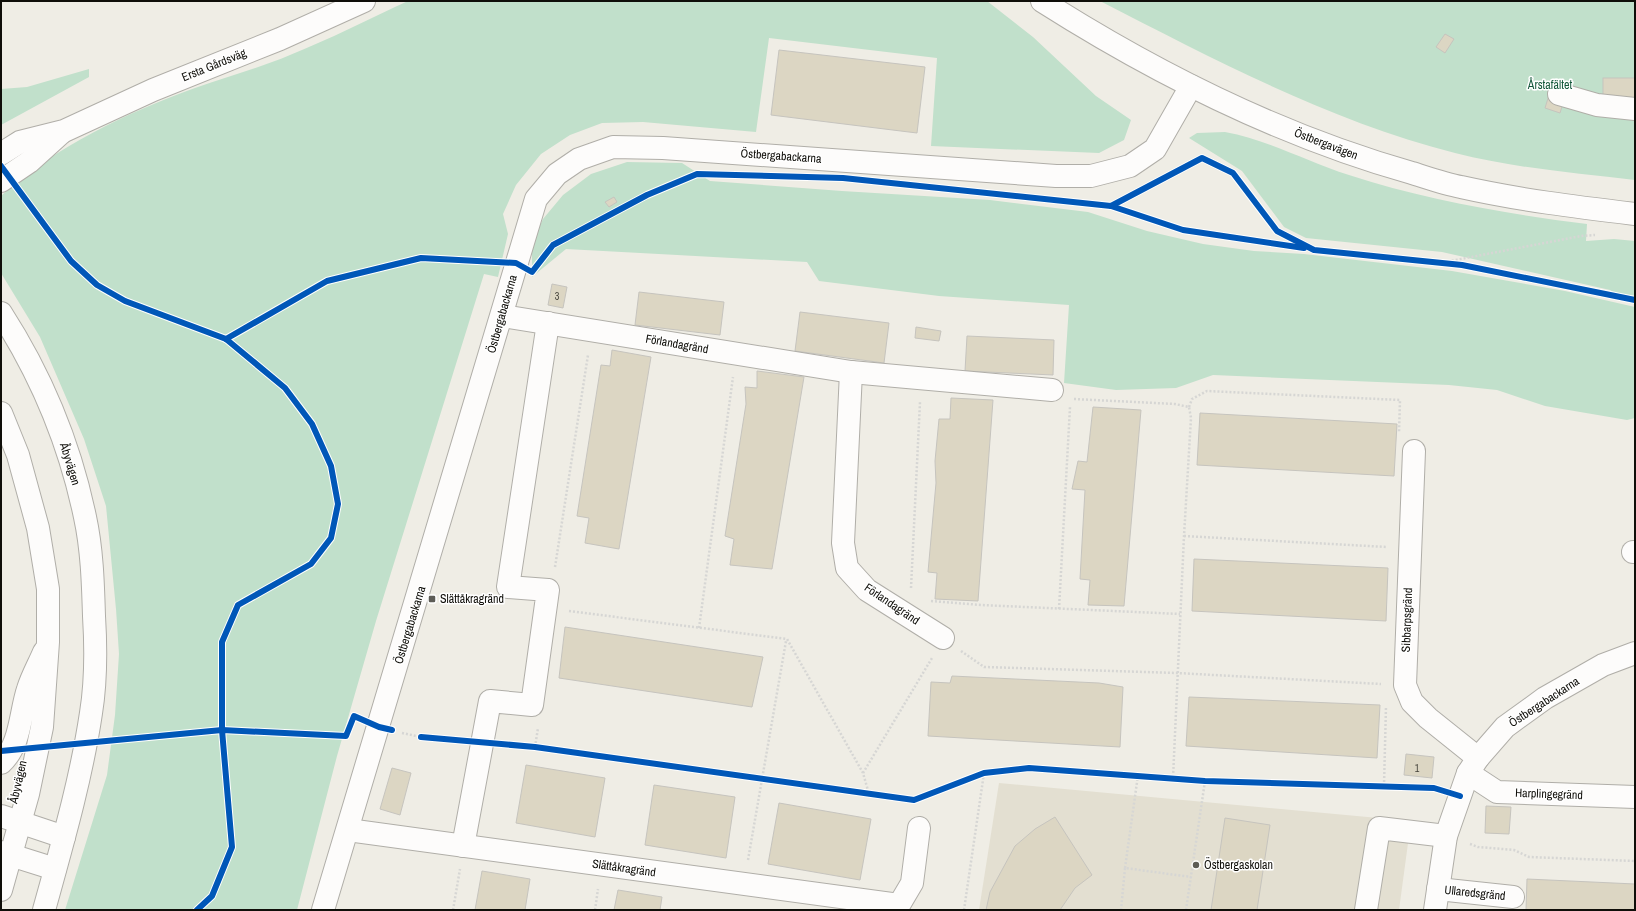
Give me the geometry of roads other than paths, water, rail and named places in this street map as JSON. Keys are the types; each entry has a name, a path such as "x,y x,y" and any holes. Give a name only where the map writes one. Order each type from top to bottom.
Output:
{"street":[{"name":"Ersta Gårdsväg","path":"1,154 20,142 64,131 153,90 280,39 364,1"},
{"name":"Östbergavägen","path":"1042,1 1075,22 1191,86 1316,141 1384,165 1460,187 1543,203 1635,214"},
{"name":"Östbergabackarna","path":"323,910 348,830 386,729 536,199 557,174 574,163 613,147 671,148 1056,176 1091,176 1130,166 1155,149 1191,86"},
{"path":"1559,94 1597,105 1635,109"},
{"name":"Ersta Gårdsväg","path":"1,181 29,162 64,131"},
{"name":"Åbyvägen","path":"1,313 15,335 49,402 69,458 85,518 93,580 96,644 92,711 81,772 44,910"},
{"name":"Förlandagränd","path":"502,316 592,329 852,372 922,377 1062,394"},
{"path":"463,846 490,700 532,705 548,590 508,587 548,323"},
{"name":"Förlandagränd","path":"852,372 843,542 847,568 867,590 910,608 943,638"},
{"name":"Åbyvägen","path":"1,413 18,455 38,528 48,589 48,642 42,727 28,794 10,820 1,890"},
{"name":"Sibbarpsgränd","path":"1406,445 1410,548 1406,685 1412,702 1473,766"},
{"path":"1,763 6,759 18,732 28,688 48,642"},
{"name":"Östbergabackarna","path":"1435,910 1446,836 1473,766 1505,727 1545,698 1603,665 1635,653"},
{"name":"Harplingegränd","path":"1473,766 1497,792 1635,797"},
{"path":"10,820 64,837"},
{"name":"Slättåkragränd","path":"348,830 900,905 912,883 919,828"},
{"path":"1366,910 1379,828 1446,836"},
{"path":"6,853 55,869"},
{"name":"Ullaredsgränd","path":"1438,889 1513,897"}],"place":[{"name":"Slättåkragränd","path":"432,599"},
{"name":"Östbergaskolan","path":"1196,865"}],"park label":[{"name":"Årstafältet","path":"1550,85"}]}
